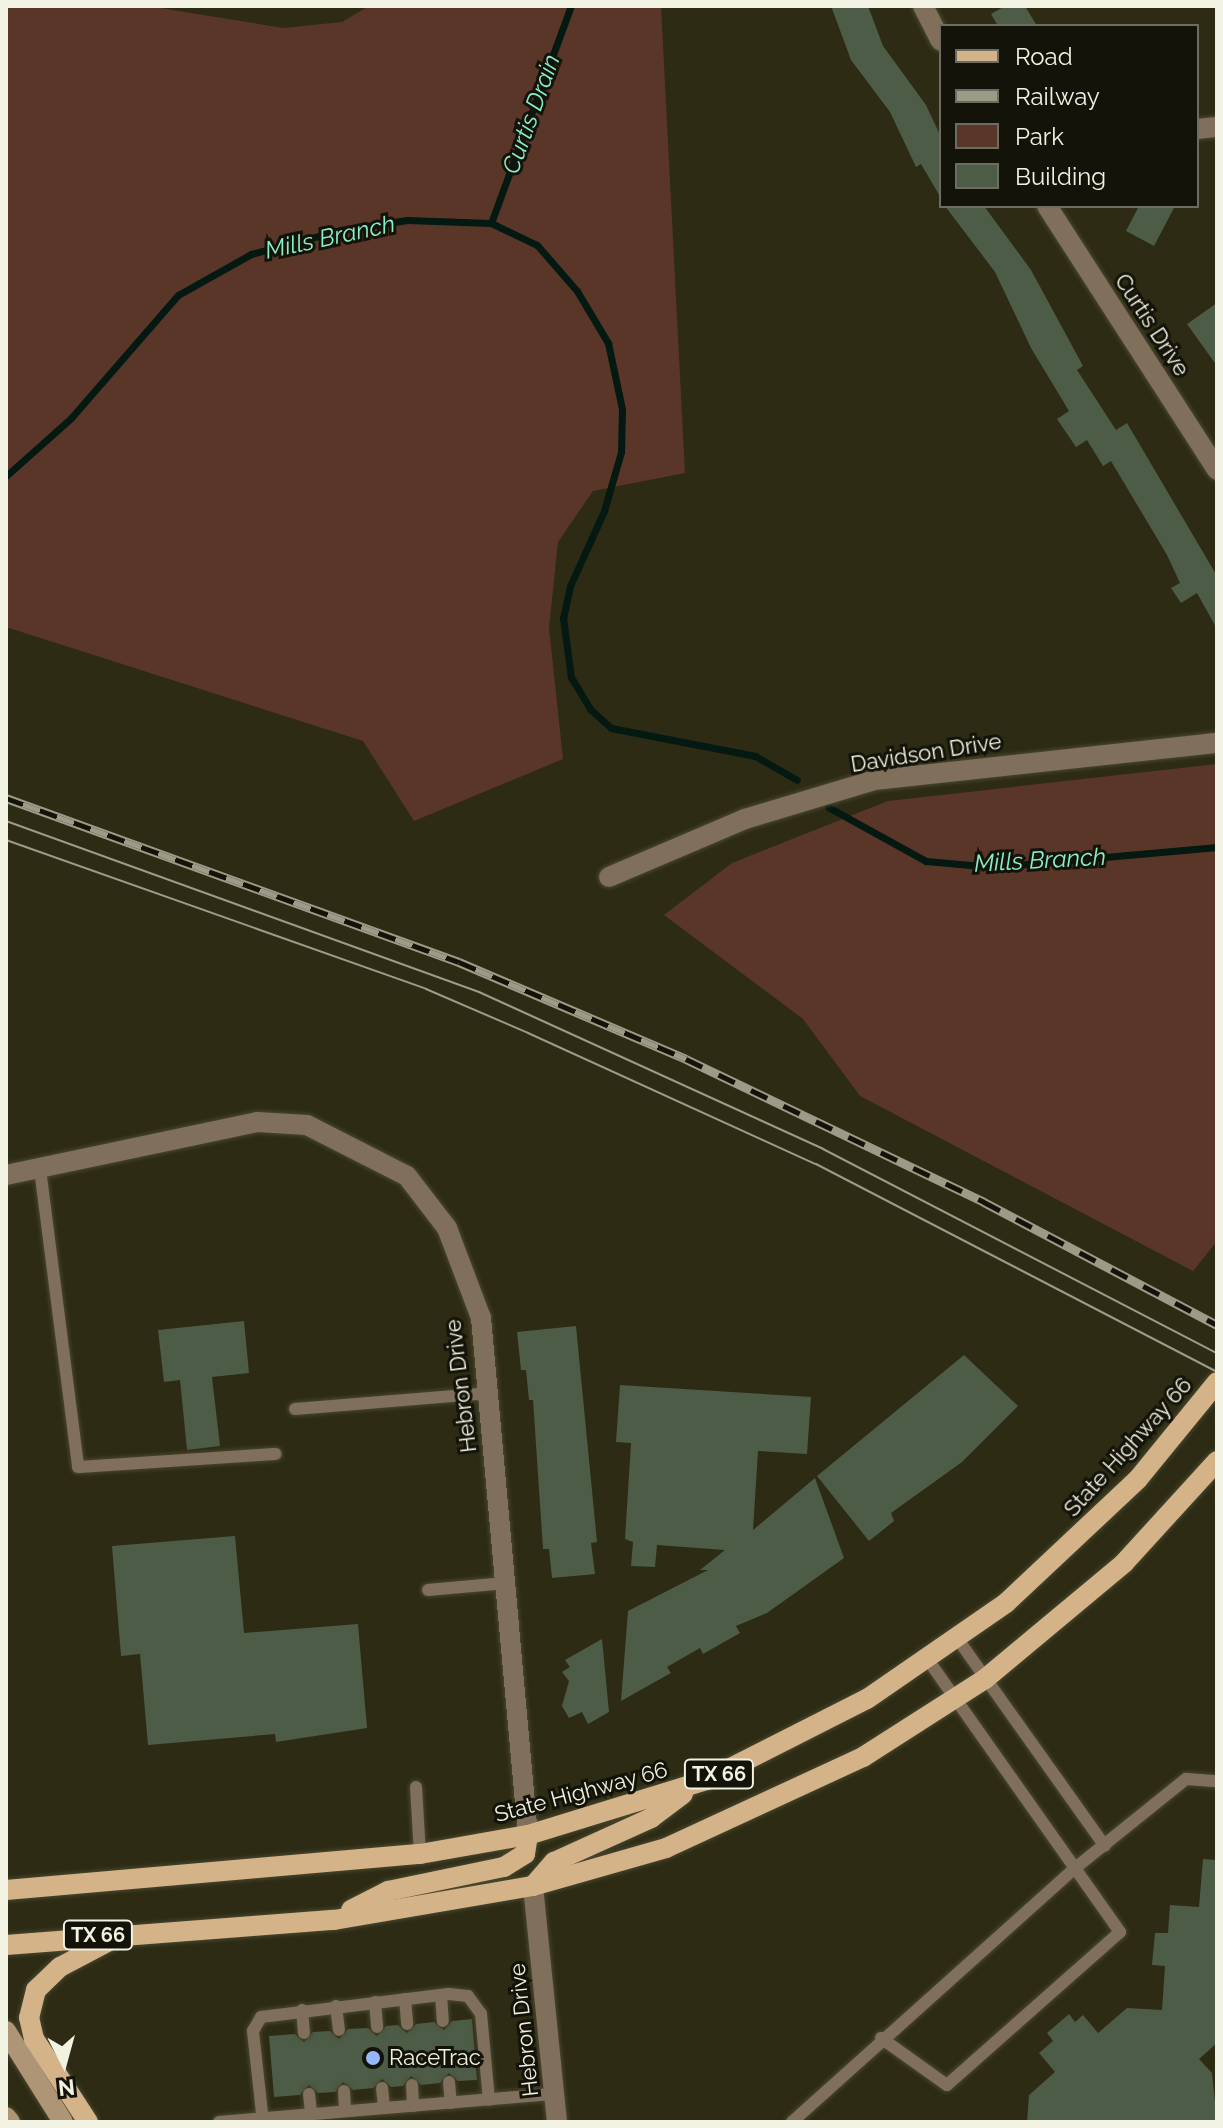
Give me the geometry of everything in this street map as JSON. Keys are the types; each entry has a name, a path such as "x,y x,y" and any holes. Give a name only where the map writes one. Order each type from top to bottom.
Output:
{"main road":[{"name":"State Highway 66","path":"6,1890 420,1854 528,1835 699,1783 867,1699 957,1638 1092,1527 1198,1411 1217,1382"},
{"name":"TX 66","path":"6,1945 135,1931 334,1920 533,1886 652,1853 738,1819 863,1757 985,1679 1124,1563 1217,1461"},
{"path":"533,1886 554,1862 651,1818 699,1783"},
{"path":"334,1920 388,1891 504,1867 525,1854 528,1835"},
{"path":"88,2122 34,2039 29,2018 36,1990 60,1967 91,1948 135,1931"},
{"path":"6,2031 63,2122"},
{"path":"6,2117 10,2122"}],"street":[{"path":"923,6 939,37"},
{"name":"Curtis Drive","path":"1048,208 1217,470"},
{"name":"Davidson Drive","path":"609,877 745,819 875,780 1217,743"},
{"name":"Hebron Drive","path":"6,1175 257,1122 307,1125 367,1151 407,1176 447,1228 481,1318 528,1835"},
{"name":"Hebron Drive","path":"533,1886 557,2122"}],"lane":[{"path":"40,1169 78,1467 276,1454"},
{"path":"295,1409 488,1393"},
{"path":"428,1590 506,1583"},
{"path":"957,1638 1105,1846"},
{"path":"881,2038 947,2085 1120,1932 927,1658"},
{"path":"792,2122 881,2038 1074,1869 1186,1779 1217,1781"},
{"path":"416,1787 420,1854"},
{"path":"263,2120 255,2024 269,2014 441,1995 468,1996 481,2014 489,2100"},
{"path":"441,1995 443,2021"},
{"path":"405,1999 407,2024"},
{"path":"375,2002 377,2027"},
{"path":"336,2006 339,2030"},
{"path":"302,2010 304,2033"},
{"path":"449,2082 451,2103"},
{"path":"412,2085 413,2106"},
{"path":"382,2088 384,2108"},
{"path":"344,2091 345,2110"},
{"path":"309,2094 311,2113"},
{"path":"219,2122 555,2094"}],"green space":[{"path":"6,6 148,6 283,28 342,22 369,6 661,6 685,473 593,491 558,542 549,628 563,759 414,821 363,741 6,627"},
{"path":"1217,764 1217,1241 1193,1271 860,1096 803,1019 664,915 732,863 888,801"}],"building":[{"path":"831,6 868,6 883,46 926,105 939,133 939,195 921,164 916,167 890,112 851,60"},
{"path":"1005,6 1025,6 1036,24 997,24 991,14"},
{"path":"947,208 985,208 1031,270 1083,366 1077,370 1116,430 1127,423 1217,576 1217,629 1197,593 1181,603 1171,588 1180,583 1167,555 1111,461 1103,466 1087,440 1076,447 1057,419 1069,411 1031,348 995,272"},
{"path":"1138,208 1174,208 1154,246 1126,231"},
{"path":"1217,303 1217,366 1187,324"},
{"path":"244,1321 249,1373 212,1377 220,1446 187,1450 180,1380 164,1382 158,1330"},
{"path":"576,1326 597,1542 591,1543 595,1574 552,1578 549,1549 543,1549 533,1400 529,1400 526,1370 521,1370 517,1332"},
{"path":"964,1355 1018,1406 962,1462 891,1513 894,1521 869,1541 817,1476"},
{"path":"620,1385 811,1397 807,1454 758,1451 753,1530 815,1478 844,1558 767,1613 736,1626 740,1633 703,1654 700,1648 667,1667 671,1673 621,1701 628,1611 708,1570 700,1570 725,1550 657,1545 655,1567 631,1566 633,1542 625,1539 631,1443 616,1442"},
{"path":"235,1536 244,1633 358,1624 367,1728 276,1742 275,1734 148,1745 140,1654 121,1656 112,1546"},
{"path":"602,1639 609,1712 588,1724 582,1712 569,1718 562,1706 569,1681 562,1672 570,1667 565,1660"},
{"path":"1203,1859 1217,1860 1217,2043 1199,2059 1212,2073 1217,2122 1027,2122 1029,2095 1055,2072 1039,2053 1053,2041 1047,2033 1069,2014 1075,2022 1083,2015 1098,2033 1127,2008 1162,2010 1165,1966 1152,1965 1155,1933 1168,1933 1170,1905 1199,1907"},
{"name":"RaceTrac","path":"472,2019 477,2080 458,2081 449,2073 440,2083 421,2085 411,2076 403,2086 391,2087 382,2079 373,2088 353,2090 343,2082 335,2092 318,2093 309,2085 300,2095 274,2097 269,2036 295,2034 304,2042 313,2032 330,2031 339,2039 348,2029 368,2028 377,2036 386,2026 398,2025 407,2033 416,2024 434,2022 444,2030 452,2021"}],"waterway":[{"name":"Curtis Drain","path":"491,223 571,6"},
{"name":"Mills Branch","path":"6,476 71,418 178,295 251,254 341,230 407,220 491,223 537,245 577,291 608,343 622,409 621,452 604,511 570,586 563,618 571,677 590,709 611,728 755,756 797,780"},
{"name":"Mills Branch","path":"828,807 926,861 993,867 1217,847"}],"tram line":[{"path":"6,821 479,992 823,1149 1217,1353"},
{"path":"6,840 426,989 528,1033 816,1164 1217,1372"}],"railway":[{"path":"6,798 459,962 686,1059 984,1202 1217,1325"}],"place":[{"name":"RaceTrac","path":"373,2058"}]}
